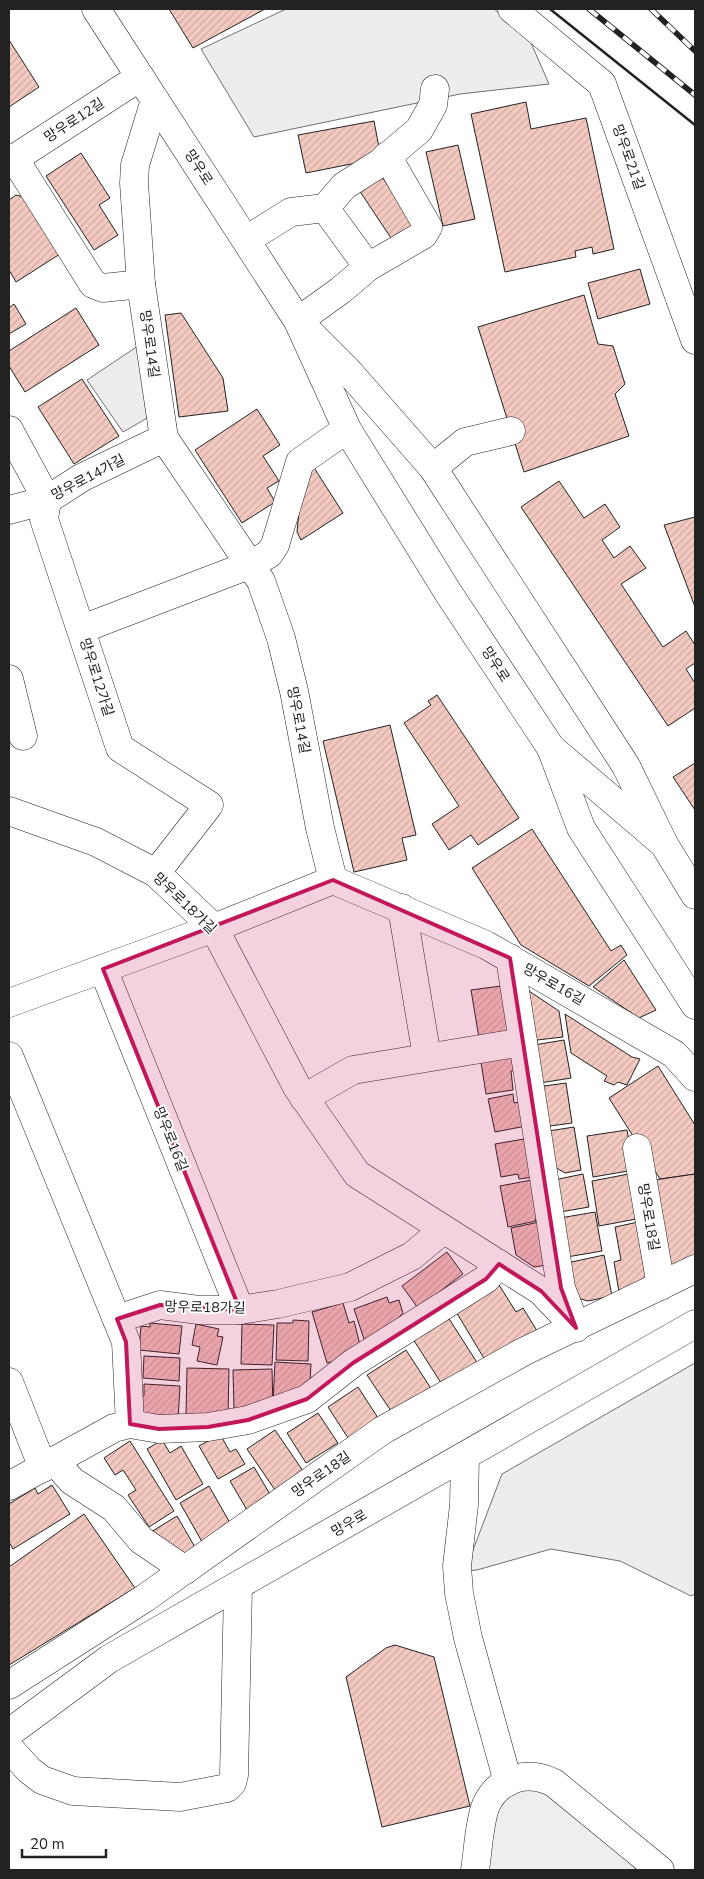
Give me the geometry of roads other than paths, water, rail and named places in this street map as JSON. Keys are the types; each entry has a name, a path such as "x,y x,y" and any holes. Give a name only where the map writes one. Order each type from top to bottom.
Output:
{"street":[{"name":"망우로21길","path":"512,9 602,84 695,340"},
{"name":"망우로","path":"101,11 140,77 298,321 347,429 449,594 551,748 581,828 695,1005"},
{"name":"망우로12길","path":"12,160 140,77"},
{"path":"246,240 291,212 325,208 344,186 388,156 419,130 433,105 434,89"},
{"name":"망우로14길","path":"155,100 135,165 136,222 141,284 164,438 249,566 261,581 281,638 294,691 320,828 333,880"},
{"path":"298,321 341,290 368,267 423,235 428,227 388,156"},
{"path":"12,160 93,284 103,288 141,284"},
{"path":"325,208 368,267"},
{"name":"망우로","path":"298,321 348,371 433,468 626,766 664,844 695,895"},
{"path":"82,629 249,566 269,554 275,545 300,462 347,429"},
{"path":"9,430 47,500"},
{"path":"433,468 465,442 511,431"},
{"name":"망우로14가길","path":"9,510 47,500 80,478 164,438"},
{"name":"망우로12가길","path":"47,500 44,519 120,748 208,805 156,873"},
{"path":"9,680 23,736"},
{"path":"551,748 664,844"},
{"name":"망우로18가길","path":"9,811 96,842 156,873 214,928 297,1087 357,1174 541,1292 576,1328"},
{"path":"9,1003 214,928 333,880"},
{"name":"망우로16길","path":"333,880 486,945 510,958 674,1054 695,1077"},
{"path":"402,908 428,1057"},
{"path":"510,958 561,1288 576,1328"},
{"name":"망우로16길","path":"103,969 240,1310"},
{"path":"304,1098 353,1070 523,1042"},
{"path":"9,1056 126,1342 130,1424"},
{"name":"망우로18길","path":"637,1148 661,1286"},
{"name":"망우로18가길","path":"117,1319 160,1305 199,1310 240,1310 278,1304 350,1287 412,1256 443,1230"},
{"path":"9,1486 114,1428 130,1424 159,1429 208,1427 248,1420 307,1399 353,1364 486,1279 499,1264"},
{"name":"망우로18길","path":"9,1685 145,1598 383,1430 523,1352 695,1269"},
{"name":"망우로","path":"9,1733 109,1659 238,1587 695,1324"},
{"path":"9,1382 49,1465 114,1508 141,1540 185,1570"},
{"path":"465,1456 464,1505 457,1566 459,1593 468,1638 508,1782"},
{"path":"9,1748 29,1770 42,1780 73,1791 180,1797 227,1788 232,1783 234,1775 238,1587"},
{"path":"475,1870 487,1805 502,1786 522,1776 542,1777 554,1783 660,1870"}],"railway":[{"path":"589,9 695,95"},
{"path":"651,9 695,51"}]}
